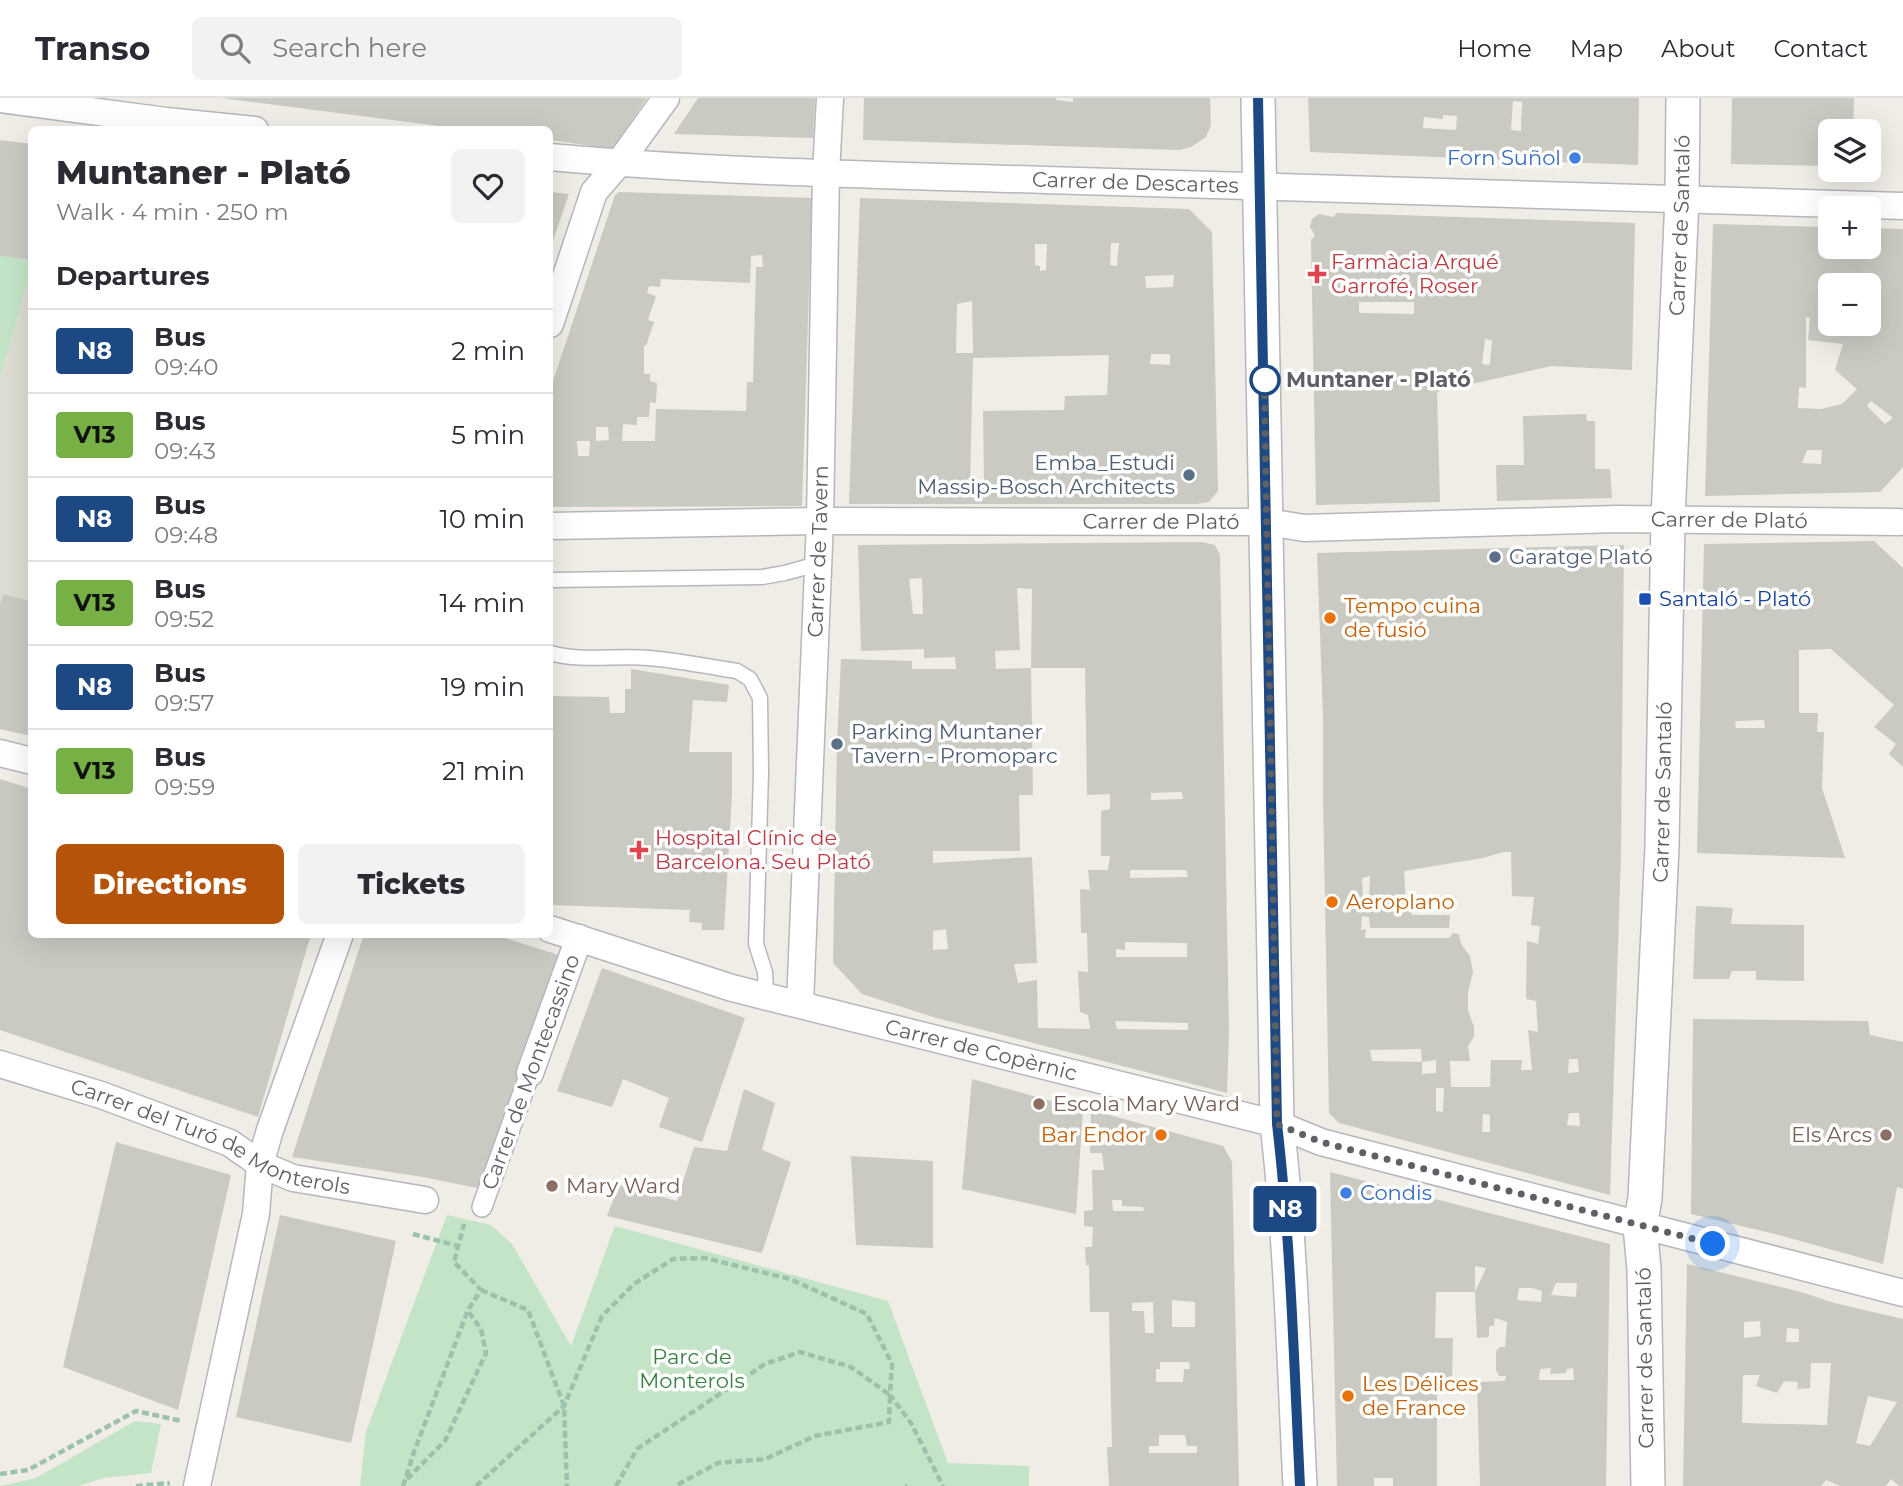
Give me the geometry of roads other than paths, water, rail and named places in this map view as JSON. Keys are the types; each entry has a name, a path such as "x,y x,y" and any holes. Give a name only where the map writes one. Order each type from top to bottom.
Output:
{"street":[{"path":"553,315 594,192 620,163 666,98"},
{"name":"Carrer de Tavern","path":"800,1004 820,521 826,173 830,98"},
{"path":"1258,98 1268,522 1277,1124 1284,1180 1300,1486"},
{"name":"Carrer de Santaló","path":"1648,1486 1644,1269 1640,1226 1645,1198 1662,848 1668,519 1682,198 1683,98"},
{"path":"0,99 215,126"},
{"name":"Carrer de Descartes","path":"553,157 826,173 1903,206"},
{"name":"Carrer de Plató","path":"553,526 820,521 1268,522 1304,527 1668,519 1902,522"},
{"path":"0,753 28,760"},
{"name":"Carrer de Copèrnic","path":"553,930 732,988 1277,1124 1321,1142 1903,1293"},
{"path":"185,1484 256,1214 260,1164 339,938"},
{"name":"Carrer de Montecassino","path":"475,1210 530,1073 579,938"},
{"name":"Carrer del Turó de Monterols","path":"0,1063 102,1095 230,1143 260,1164 293,1178 425,1200"}],"lane":[{"path":"553,580 762,577 817,564"},
{"path":"553,654 598,658 646,657 737,671 750,679 758,690 761,759 756,944 765,972 766,995"}],"place":[{"name":"Forn Suñol","path":"1575,158"},
{"name":"Farmàcia Arqué Garrofé, Roser","path":"1317,274"},
{"name":"Muntaner - Plató","path":"1265,380"},
{"name":"Emba_Estudi Massip-Bosch Architects","path":"1189,475"},
{"name":"Garatge Plató","path":"1495,557"},
{"name":"Santaló - Plató","path":"1645,599"},
{"name":"Tempo cuina de fusió","path":"1330,618"},
{"name":"Parking Muntaner Tavern - Promoparc","path":"837,744"},
{"name":"Hospital Clínic de Barcelona. Seu Plató","path":"639,850"},
{"name":"Aeroplano","path":"1332,902"},
{"name":"Escola Mary Ward","path":"1039,1104"},
{"name":"Bar Endor","path":"1161,1135"},
{"name":"Els Arcs","path":"1886,1135"},
{"name":"Mary Ward","path":"552,1186"},
{"name":"Condis","path":"1346,1193"},
{"name":"Les Délices de France","path":"1348,1396"}],"park label":[{"name":"Parc de Monterols","path":"692,1369"}]}
